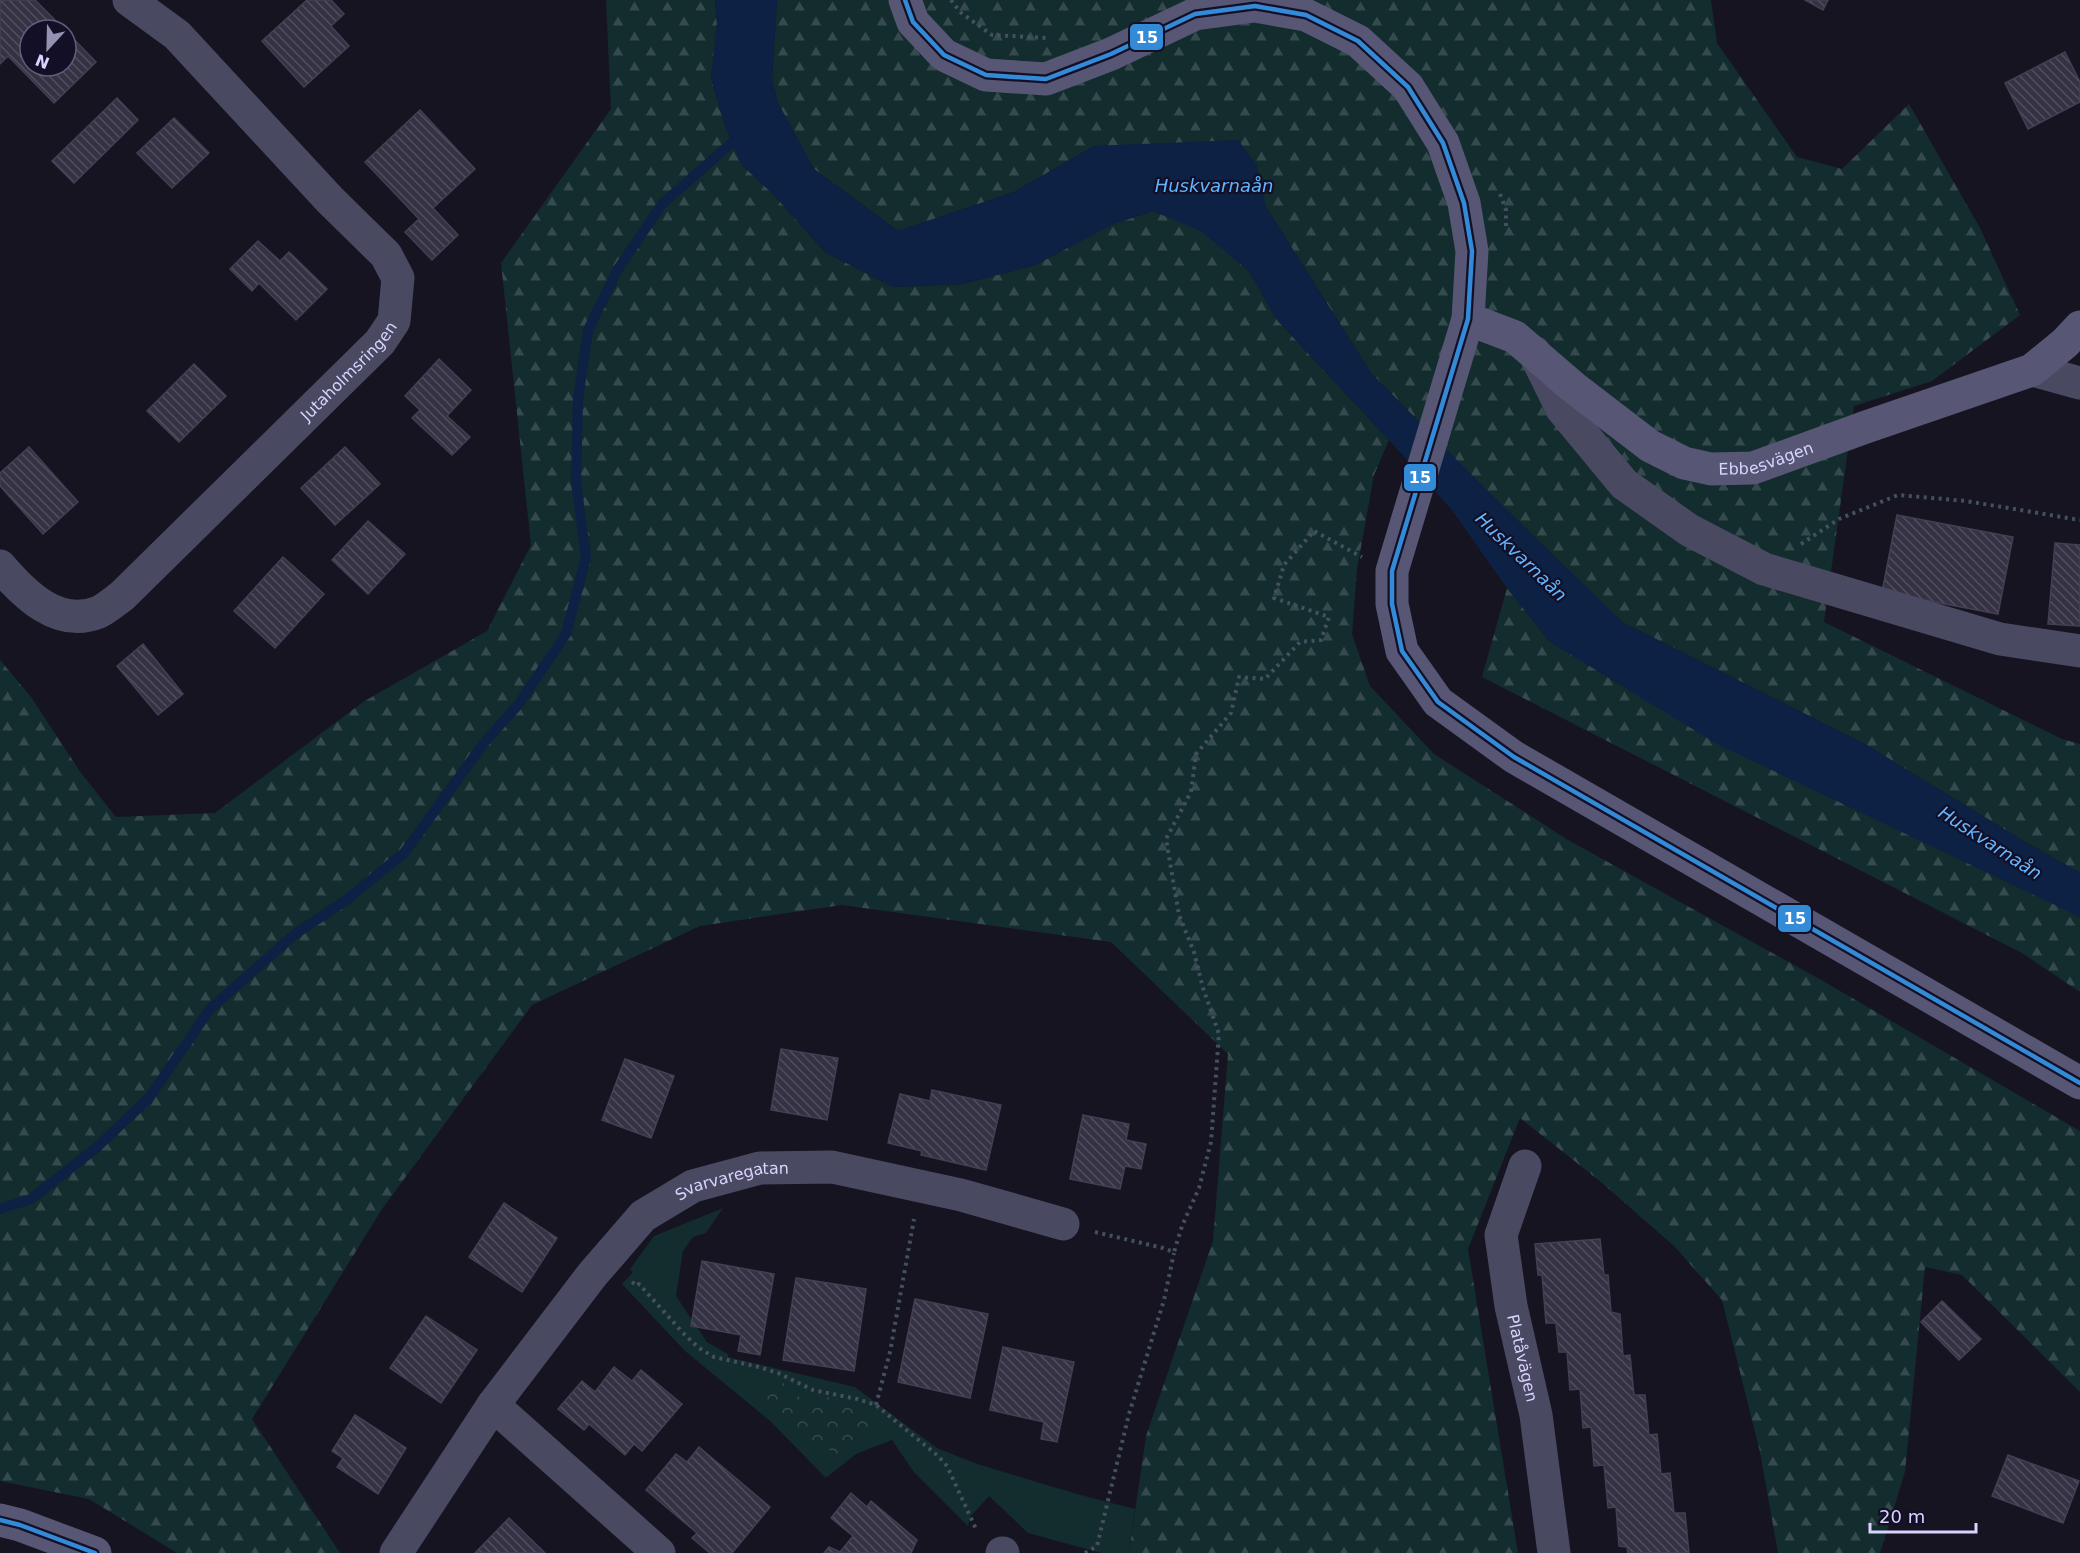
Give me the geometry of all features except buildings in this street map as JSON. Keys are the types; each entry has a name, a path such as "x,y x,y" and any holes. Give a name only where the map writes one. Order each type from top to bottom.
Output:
{"main road":[{"path":"905,0 913,21 944,56 986,75 1046,79 1111,54 1195,14 1255,6 1306,15 1358,41 1408,87 1443,143 1464,203 1472,251 1468,319 1392,571 1392,604 1402,651 1438,702 1514,757 2080,1083"},
{"name":"Ebbesvägen","path":"1468,319 1515,337 1573,387 1650,446 1684,463 1711,469 1753,468 2032,370 2066,343 2080,327"},
{"path":"0,1520 20,1525 95,1553"}],"street":[{"name":"Jutaholmsringen","path":"0,566 18,586 47,610 83,617 101,611 122,596 380,342 394,321 399,278 386,255 330,200 177,35 129,0"},
{"path":"1534,352 1562,409 1624,484 1689,530 1764,569 2000,639 2080,651"},
{"path":"2032,370 2080,383"},
{"name":"Platåvägen","path":"1525,1166 1501,1235 1511,1306 1536,1415 1554,1553"},
{"name":"Svarvaregatan","path":"396,1553 493,1405 608,1256 643,1216 693,1186 760,1168 832,1167 962,1195 1063,1224"},
{"path":"493,1405 658,1553"}],"path":[{"path":"951,0 960,12 992,35 1044,39 1054,36"},
{"path":"1764,569 1839,519 1899,495 1966,501 2080,520"},
{"path":"1085,1553 1097,1545 1129,1414 1164,1300 1174,1252 1182,1226 1199,1188 1211,1142 1219,1034 1203,988 1194,952 1179,915 1166,840 1191,792 1196,754 1231,713 1239,676 1266,679 1300,642 1321,640 1329,617 1274,598 1284,565 1314,531 1392,571"},
{"path":"876,1406 890,1352 920,1186"},
{"path":"1063,1224 1174,1252"},
{"path":"608,1256 634,1279 632,1282 637,1286 639,1284 699,1348 714,1357 759,1367 778,1373 813,1390 857,1399 876,1406 947,1466 995,1546"}],"green space":[{"path":"606,0 715,0 717,24 711,78 725,126 742,165 774,195 825,252 893,287 962,284 1035,265 1113,224 1153,211 1201,230 1249,271 1278,321 1389,440 1374,475 1357,569 1352,634 1370,686 1434,754 1568,840 1823,981 2080,1131 2080,1392 1962,1275 1925,1267 1905,1472 1880,1553 1778,1553 1760,1452 1722,1300 1674,1246 1601,1182 1520,1118 1468,1249 1518,1553 1129,1553 1146,1436 1213,1241 1228,1054 1111,942 842,905 700,926 532,1005 382,1209 252,1419 340,1553 177,1553 89,1499 0,1481 0,660 31,697 81,773 116,817 215,813 363,702 487,631 531,545 501,263 611,109"},
{"path":"777,0 1711,0 1717,43 1797,157 1842,169 1909,104 1980,228 2020,315 1932,381 1854,406 1824,622 2062,739 2080,744 2080,873 1863,743 1622,622 1486,490 1371,373 1266,207 1256,164 1094,146 1014,192 898,231 814,169 778,103 772,80"},
{"path":"1507,588 1550,642 2080,917 2080,992 2022,953 1482,677"},
{"path":"723,1208 706,1233 693,1237 683,1251 676,1296 707,1342 728,1354 728,1357 855,1387 937,1448 977,1464 1135,1509 1129,1553 1101,1553 1028,1533 989,1496 970,1517 968,1526 913,1471 892,1440 856,1454 826,1478 770,1421 685,1351 622,1284 633,1272 630,1269 654,1236"},
{"path":"778,1378 813,1410 827,1397 845,1401 869,1425 840,1455 805,1441 758,1400"}],"water":[{"name":"Huskvarnaån","path":"715,0 777,0 772,80 778,103 814,169 898,231 1014,192 1094,146 1238,140 1256,164 1266,207 1371,373 1486,490 1622,622 1863,743 2080,873 2080,917 1717,744 1550,642 1507,588 1451,509 1278,321 1249,271 1201,231 1153,211 1113,224 1035,265 962,284 893,287 825,252 774,195 742,165 725,126 711,78 717,24"}],"waterway":[{"path":"0,1209 31,1199 96,1148 149,1098 210,1009 295,934 345,901 404,853 484,743 518,705 566,634 586,557 576,482 578,400 588,330 618,269 662,204 743,133"}],"transit line":[{"name":"15","path":"905,0 913,22 944,55 986,75 1046,79 1111,54 1195,14 1255,6 1306,15 1358,41 1408,87 1443,143 1464,203 1472,251 1468,319 1392,571 1392,604 1402,651 1438,702 1514,757 2080,1083"},
{"name":"15","path":"0,1520 20,1525 95,1553"}]}
